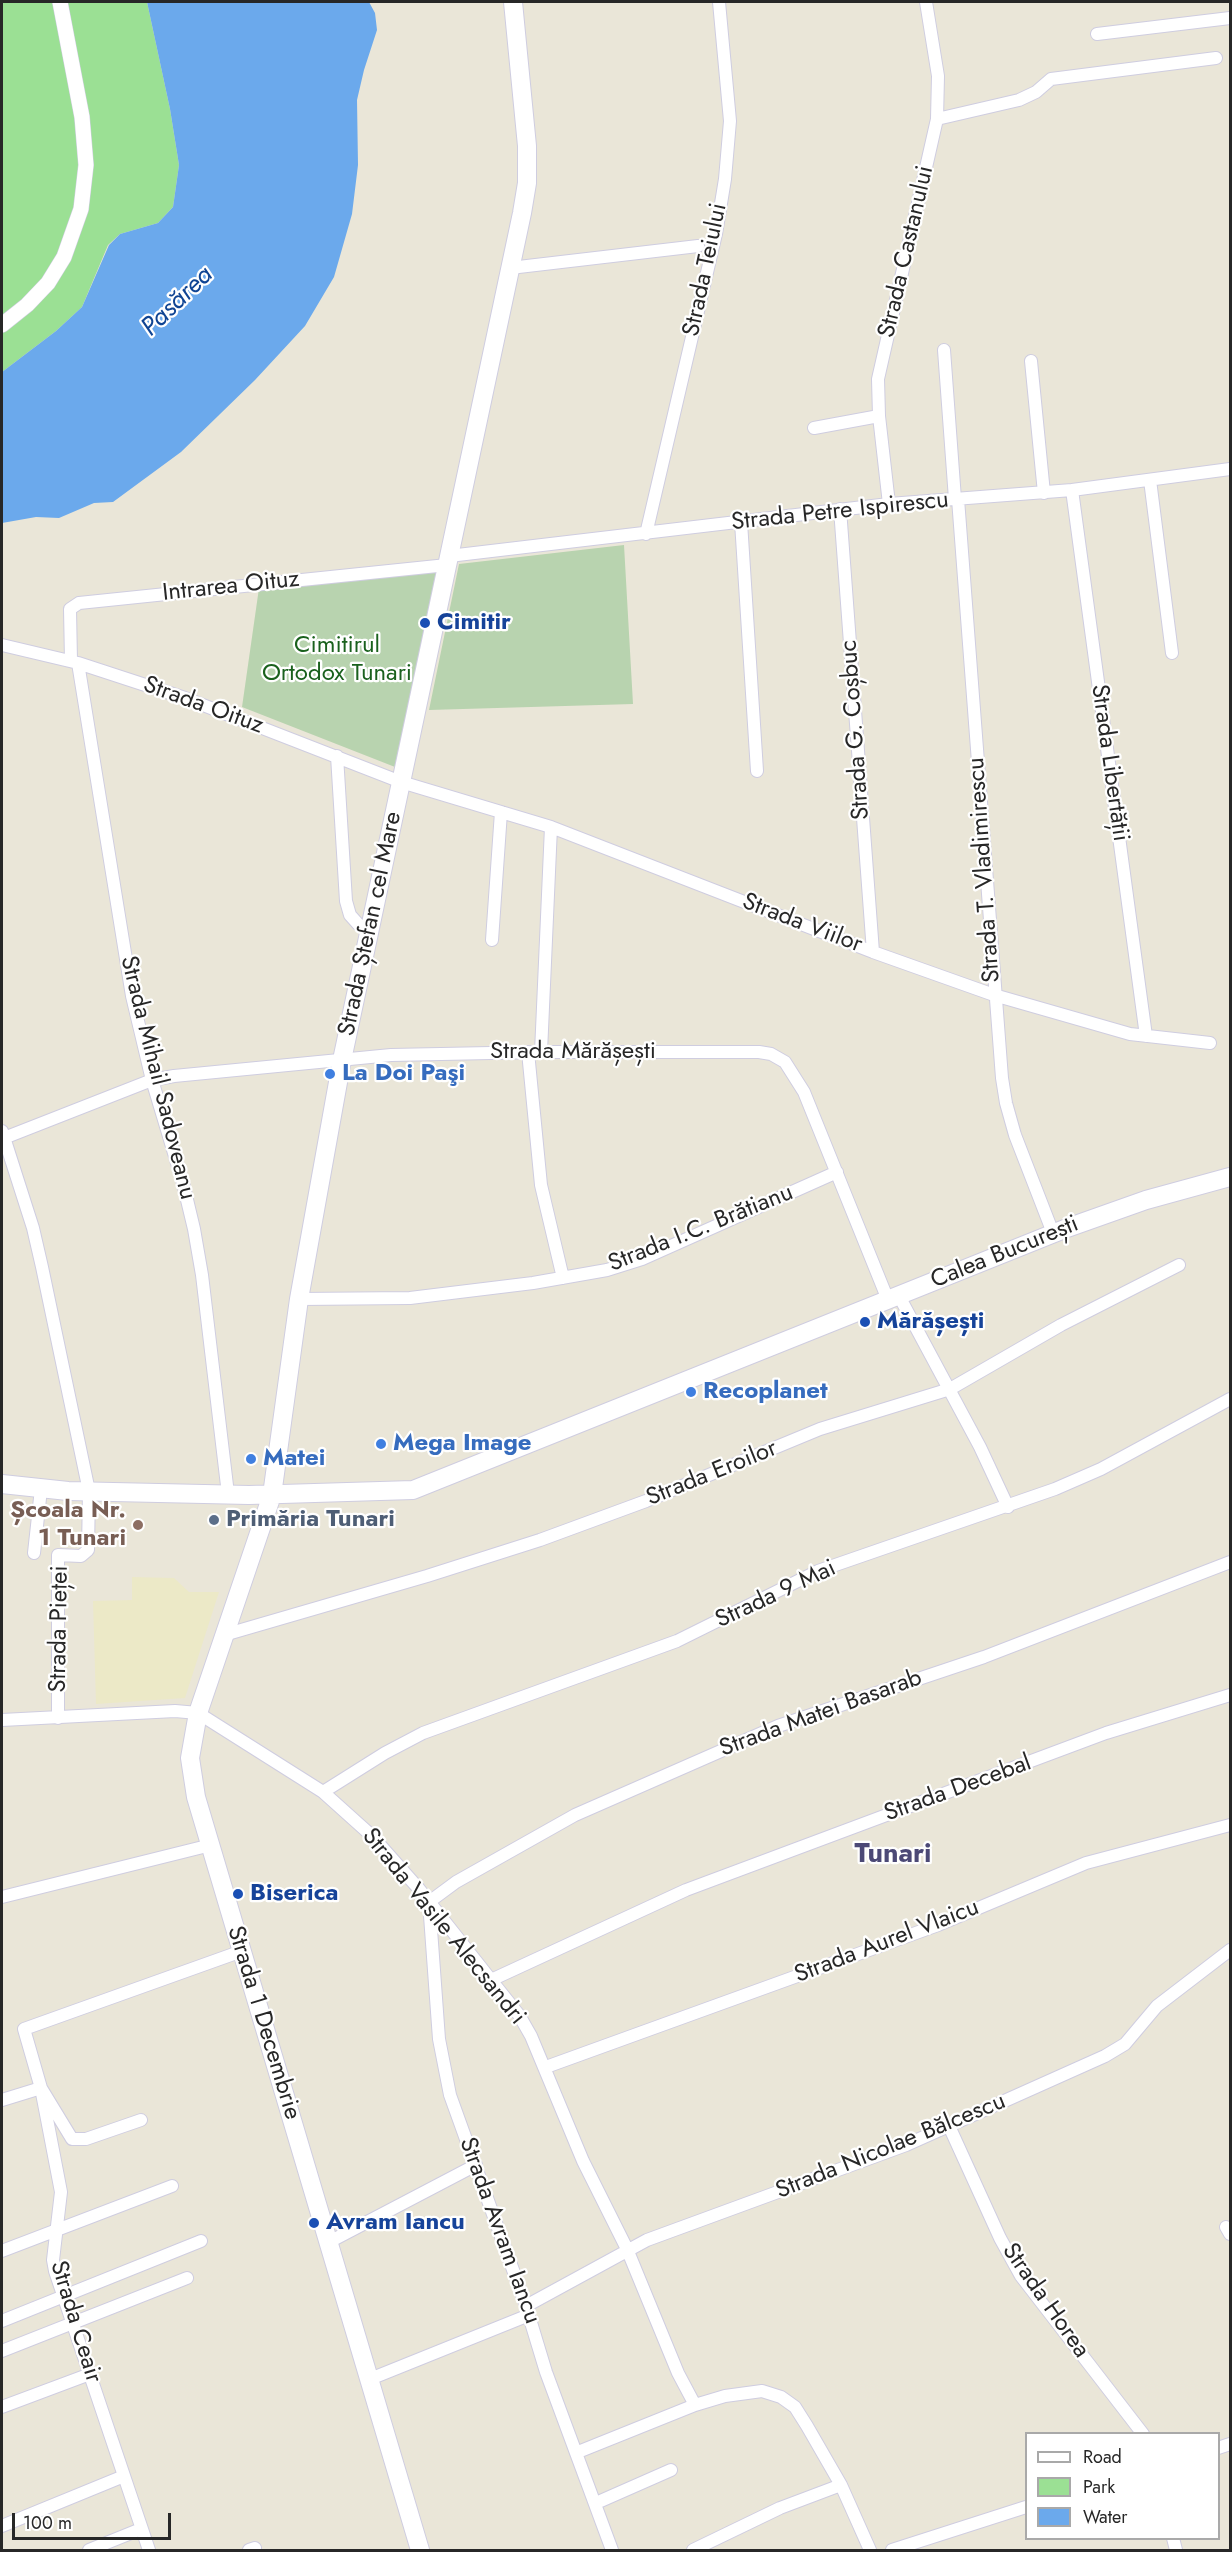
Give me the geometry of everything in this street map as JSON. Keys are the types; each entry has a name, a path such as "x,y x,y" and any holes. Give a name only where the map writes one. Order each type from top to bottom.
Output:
{"main road":[{"name":"Strada Ștefan cel Mare","path":"272,1495 299,1299 342,1060 524,202 528,164 513,2"},
{"name":"Calea București","path":"2,1484 40,1489 89,1491 272,1495 393,1492 421,1488 1053,1233 1124,1207 1230,1177"},
{"name":"Strada 1 Decembrie","path":"272,1495 198,1713 190,1758 191,1777 420,2550"}],"street":[{"path":"2,325 27,305 48,283 64,257 81,209 86,165 82,117 60,2"},
{"name":"Strada Teiului","path":"646,534 716,234 725,179 730,121 719,2"},
{"name":"Strada Castanului","path":"889,504 879,416 878,379 937,119 938,76 926,2"},
{"path":"1097,34 1230,18"},
{"path":"937,119 1019,100 1036,92 1051,79 1216,58"},
{"path":"510,268 698,246"},
{"name":"Strada T. Vladimirescu","path":"944,350 994,994 1006,1103 1015,1135 1053,1233"},
{"path":"1031,361 1044,493"},
{"path":"814,428 879,416"},
{"name":"Strada Petre Ispirescu","path":"448,561 840,509 1044,493 1230,469"},
{"path":"1150,480 1172,653"},
{"name":"Strada Libertății","path":"1072,490 1146,1036"},
{"name":"Strada G. Coșbuc","path":"840,509 873,952"},
{"path":"741,522 757,771"},
{"name":"Intrarea Oituz","path":"74,662 70,609 79,603 448,561"},
{"name":"Strada Oituz","path":"2,645 74,662 185,698 401,782"},
{"name":"Strada Mihail Sadoveanu","path":"74,662 125,954 152,1080 194,1229 202,1275 228,1494"},
{"path":"338,756 346,901 350,915 368,931"},
{"name":"Strada Viilor","path":"401,782 551,827 873,952 994,994 1130,1034 1210,1043"},
{"path":"492,940 501,812"},
{"path":"541,1052 551,827"},
{"path":"528,1052 541,1185 563,1278"},
{"name":"Strada Mărășești","path":"3,1134 152,1080 391,1054 528,1052 759,1052 771,1054 784,1062 804,1092 893,1298 950,1389 1008,1507"},
{"path":"3,1134 42,1267 89,1491"},
{"name":"Strada I.C. Brătianu","path":"299,1299 410,1298 607,1270 642,1259 837,1172"},
{"name":"Strada Eroilor","path":"224,1635 427,1576 550,1537 646,1501 820,1429 950,1389 1061,1325 1179,1265"},
{"name":"Strada 9 Mai","path":"323,1792 385,1753 423,1733 677,1641 818,1571 1008,1507 1101,1469 1230,1400"},
{"path":"34,1553 40,1489"},
{"name":"Strada Pieței","path":"58,1718 58,1555 81,1556 88,1550 89,1491"},
{"name":"Strada Matei Basarab","path":"429,1902 456,1882 574,1815 756,1735 984,1657 1230,1562"},
{"name":"Strada Decebal","path":"491,1980 686,1890 1106,1733 1230,1695"},
{"path":"2,1720 174,1711 198,1713"},
{"name":"Strada Vasile Alecsandri","path":"198,1713 323,1792 372,1836 429,1902 519,2015 546,2067 583,2161 627,2249 645,2296 695,2405"},
{"name":"Strada Aurel Vlaicu","path":"546,2067 938,1925 1078,1866 1230,1825"},
{"path":"2,1897 211,1845"},
{"name":"Strada Avram Iancu","path":"429,1902 443,2068 450,2095 528,2310 546,2372 578,2452 612,2550"},
{"name":"Strada Nicolae Bălcescu","path":"370,2379 528,2310 627,2249 672,2230 906,2145 1106,2056 1125,2044 1157,2006 1230,1950"},
{"path":"141,2120 86,2139 72,2139 41,2088 31,2051 23,2033 26,2028 242,1951"},
{"path":"2,2100 41,2088"},
{"name":"Strada Ceair","path":"41,2088 61,2192 53,2260 149,2550"},
{"name":"Strada Horea","path":"949,2126 1000,2238 1021,2276 1142,2432"},
{"path":"329,2242 476,2165"},
{"path":"2,2251 172,2186"},
{"path":"2,2321 201,2241"},
{"path":"2,2351 187,2278"},
{"path":"2,2407 90,2374"},
{"path":"578,2452 695,2405 743,2393 762,2391 781,2397 795,2408 841,2485 870,2550"},
{"path":"596,2503 671,2470"},
{"path":"2,2526 124,2476"},
{"path":"693,2550 780,2508 841,2485"},
{"path":"892,2550 1025,2507"},
{"path":"89,2550 141,2529"}],"shaded area":[{"path":"132,1577 174,1578 189,1592 219,1592 185,1698 96,1704 93,1601 132,1600"}],"green space":[{"path":"2,2 147,2 170,109 179,165 173,207 158,223 120,234 108,245 82,307 56,331 2,372"},
{"path":"624,545 633,704 429,710 459,564"},
{"name":"Cimitirul Ortodox Tunari","path":"438,569 395,767 242,707 259,588"}],"water":[{"name":"Pasărea","path":"147,2 369,2 375,13 377,30 357,100 358,165 352,214 334,277 305,326 255,380 181,452 113,502 94,503 59,518 36,517 2,523 2,372 56,331 82,307 109,245 120,234 158,223 173,207 179,165 170,109"}],"place":[{"name":"Cimitir","path":"425,623"},
{"name":"La Doi Paşi","path":"330,1074"},
{"name":"Mărășești","path":"865,1322"},
{"name":"Recoplanet","path":"691,1392"},
{"name":"Mega Image","path":"381,1444"},
{"name":"Matei","path":"251,1459"},
{"name":"Primăria Tunari","path":"214,1520"},
{"name":"Școala Nr. 1 Tunari","path":"138,1525"},
{"name":"Biserica","path":"238,1894"},
{"name":"Avram Iancu","path":"314,2223"}],"district":[{"name":"Tunari","path":"893,1855"}]}
